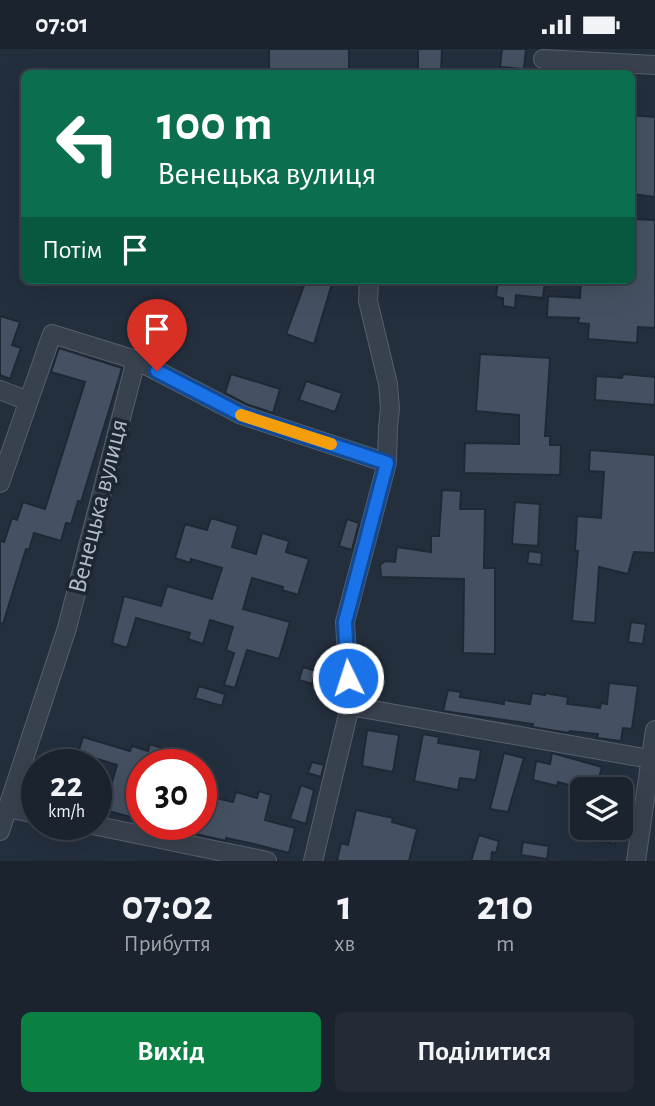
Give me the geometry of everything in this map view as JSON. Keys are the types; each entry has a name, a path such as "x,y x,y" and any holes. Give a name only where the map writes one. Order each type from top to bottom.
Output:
{"street":[{"path":"543,60 655,65"},
{"path":"313,861 350,706 345,622 387,463 390,408 388,384 368,301 369,284"},
{"path":"0,483 50,336 55,333 136,360 242,415 387,463"},
{"name":"Венецька вулиця","path":"0,831 67,628 136,360"},
{"path":"0,390 28,401"},
{"path":"350,706 650,759"},
{"path":"636,861 655,730"},
{"path":"7,808 21,811"},
{"path":"112,829 267,861"}],"building":[{"path":"269,49 349,49 349,70 269,69"},
{"path":"418,49 442,49 441,70 418,70"},
{"path":"502,49 526,49 524,69 500,67"},
{"path":"635,115 655,117 655,197 635,194"},
{"path":"635,219 655,220 655,328 638,327 637,343 588,339 589,324 578,323 579,318 547,317 548,296 580,298 581,284 635,284"},
{"path":"305,284 332,284 314,344 286,334"},
{"path":"498,284 545,284 543,298 516,295 515,308 503,306 503,298 496,297"},
{"path":"0,316 20,322 12,345 21,348 10,379 0,375"},
{"path":"59,348 122,368 81,502 78,501 71,524 66,523 61,541 34,533 29,550 26,549 3,624 0,623 0,541 4,542 12,518 17,520 23,502 45,509 85,382 51,372"},
{"path":"480,354 550,358 545,436 550,436 550,445 561,445 560,475 464,473 465,443 519,444 519,415 476,411"},
{"path":"231,374 280,389 273,413 225,393"},
{"path":"623,374 655,377 655,405 595,400 596,376 622,378"},
{"path":"306,381 342,393 335,412 299,400"},
{"path":"590,450 655,455 655,553 634,552 628,574 599,567 595,623 572,621 578,551 575,551 577,516 601,518 604,472 589,471"},
{"path":"442,490 461,491 460,509 485,509 484,568 495,568 495,654 463,653 464,579 381,577 380,565 385,561 395,562 397,547 431,552 431,536 439,536"},
{"path":"515,502 540,504 538,546 512,544"},
{"path":"211,518 238,526 232,547 256,554 262,533 289,541 286,552 309,559 298,595 282,590 283,587 252,578 243,609 290,622 279,659 247,650 235,688 224,685 234,653 226,650 233,627 210,620 203,644 188,639 190,633 136,618 127,648 112,643 124,596 161,606 167,586 212,599 222,568 191,559 190,563 175,558 185,524 207,530"},
{"path":"347,519 359,523 352,550 339,546"},
{"path":"529,551 542,553 541,565 527,563"},
{"path":"631,622 646,624 643,644 628,642"},
{"path":"303,667 316,671 312,684 299,680"},
{"path":"609,683 638,686 632,729 623,728 621,741 597,738 598,734 569,733 532,727 533,724 443,711 448,690 461,692 460,697 504,704 504,700 530,704 532,693 545,693 568,697 567,704 600,708 601,703 607,704"},
{"path":"199,686 225,694 222,706 195,698"},
{"path":"367,730 399,735 393,772 362,766"},
{"path":"423,734 439,737 438,743 481,750 476,780 460,778 458,790 414,781"},
{"path":"83,737 126,750 126,816 112,812 112,782 117,765 112,763 112,749 79,749"},
{"path":"150,744 164,749 149,749"},
{"path":"504,753 524,758 508,812 490,809"},
{"path":"552,753 602,767 599,777 570,777 570,785 558,782 557,786 533,780 536,761 550,764"},
{"path":"312,762 324,765 321,777 308,773"},
{"path":"301,785 314,790 306,824 290,819"},
{"path":"259,791 271,795 265,820 295,828 289,853 226,838 226,841 217,839 217,798 233,802 236,792 257,798"},
{"path":"356,810 393,818 392,822 417,829 409,861 337,861 341,843 348,845"},
{"path":"479,835 499,841 496,853 492,852 491,861 471,861"},
{"path":"595,840 616,840 615,844"},
{"path":"523,842 549,846 547,859 521,855"}],"slow traffic":[{"path":"241,415 331,444"}],"route":[{"path":"157,371 242,415 387,463 345,622 348,678"}]}
